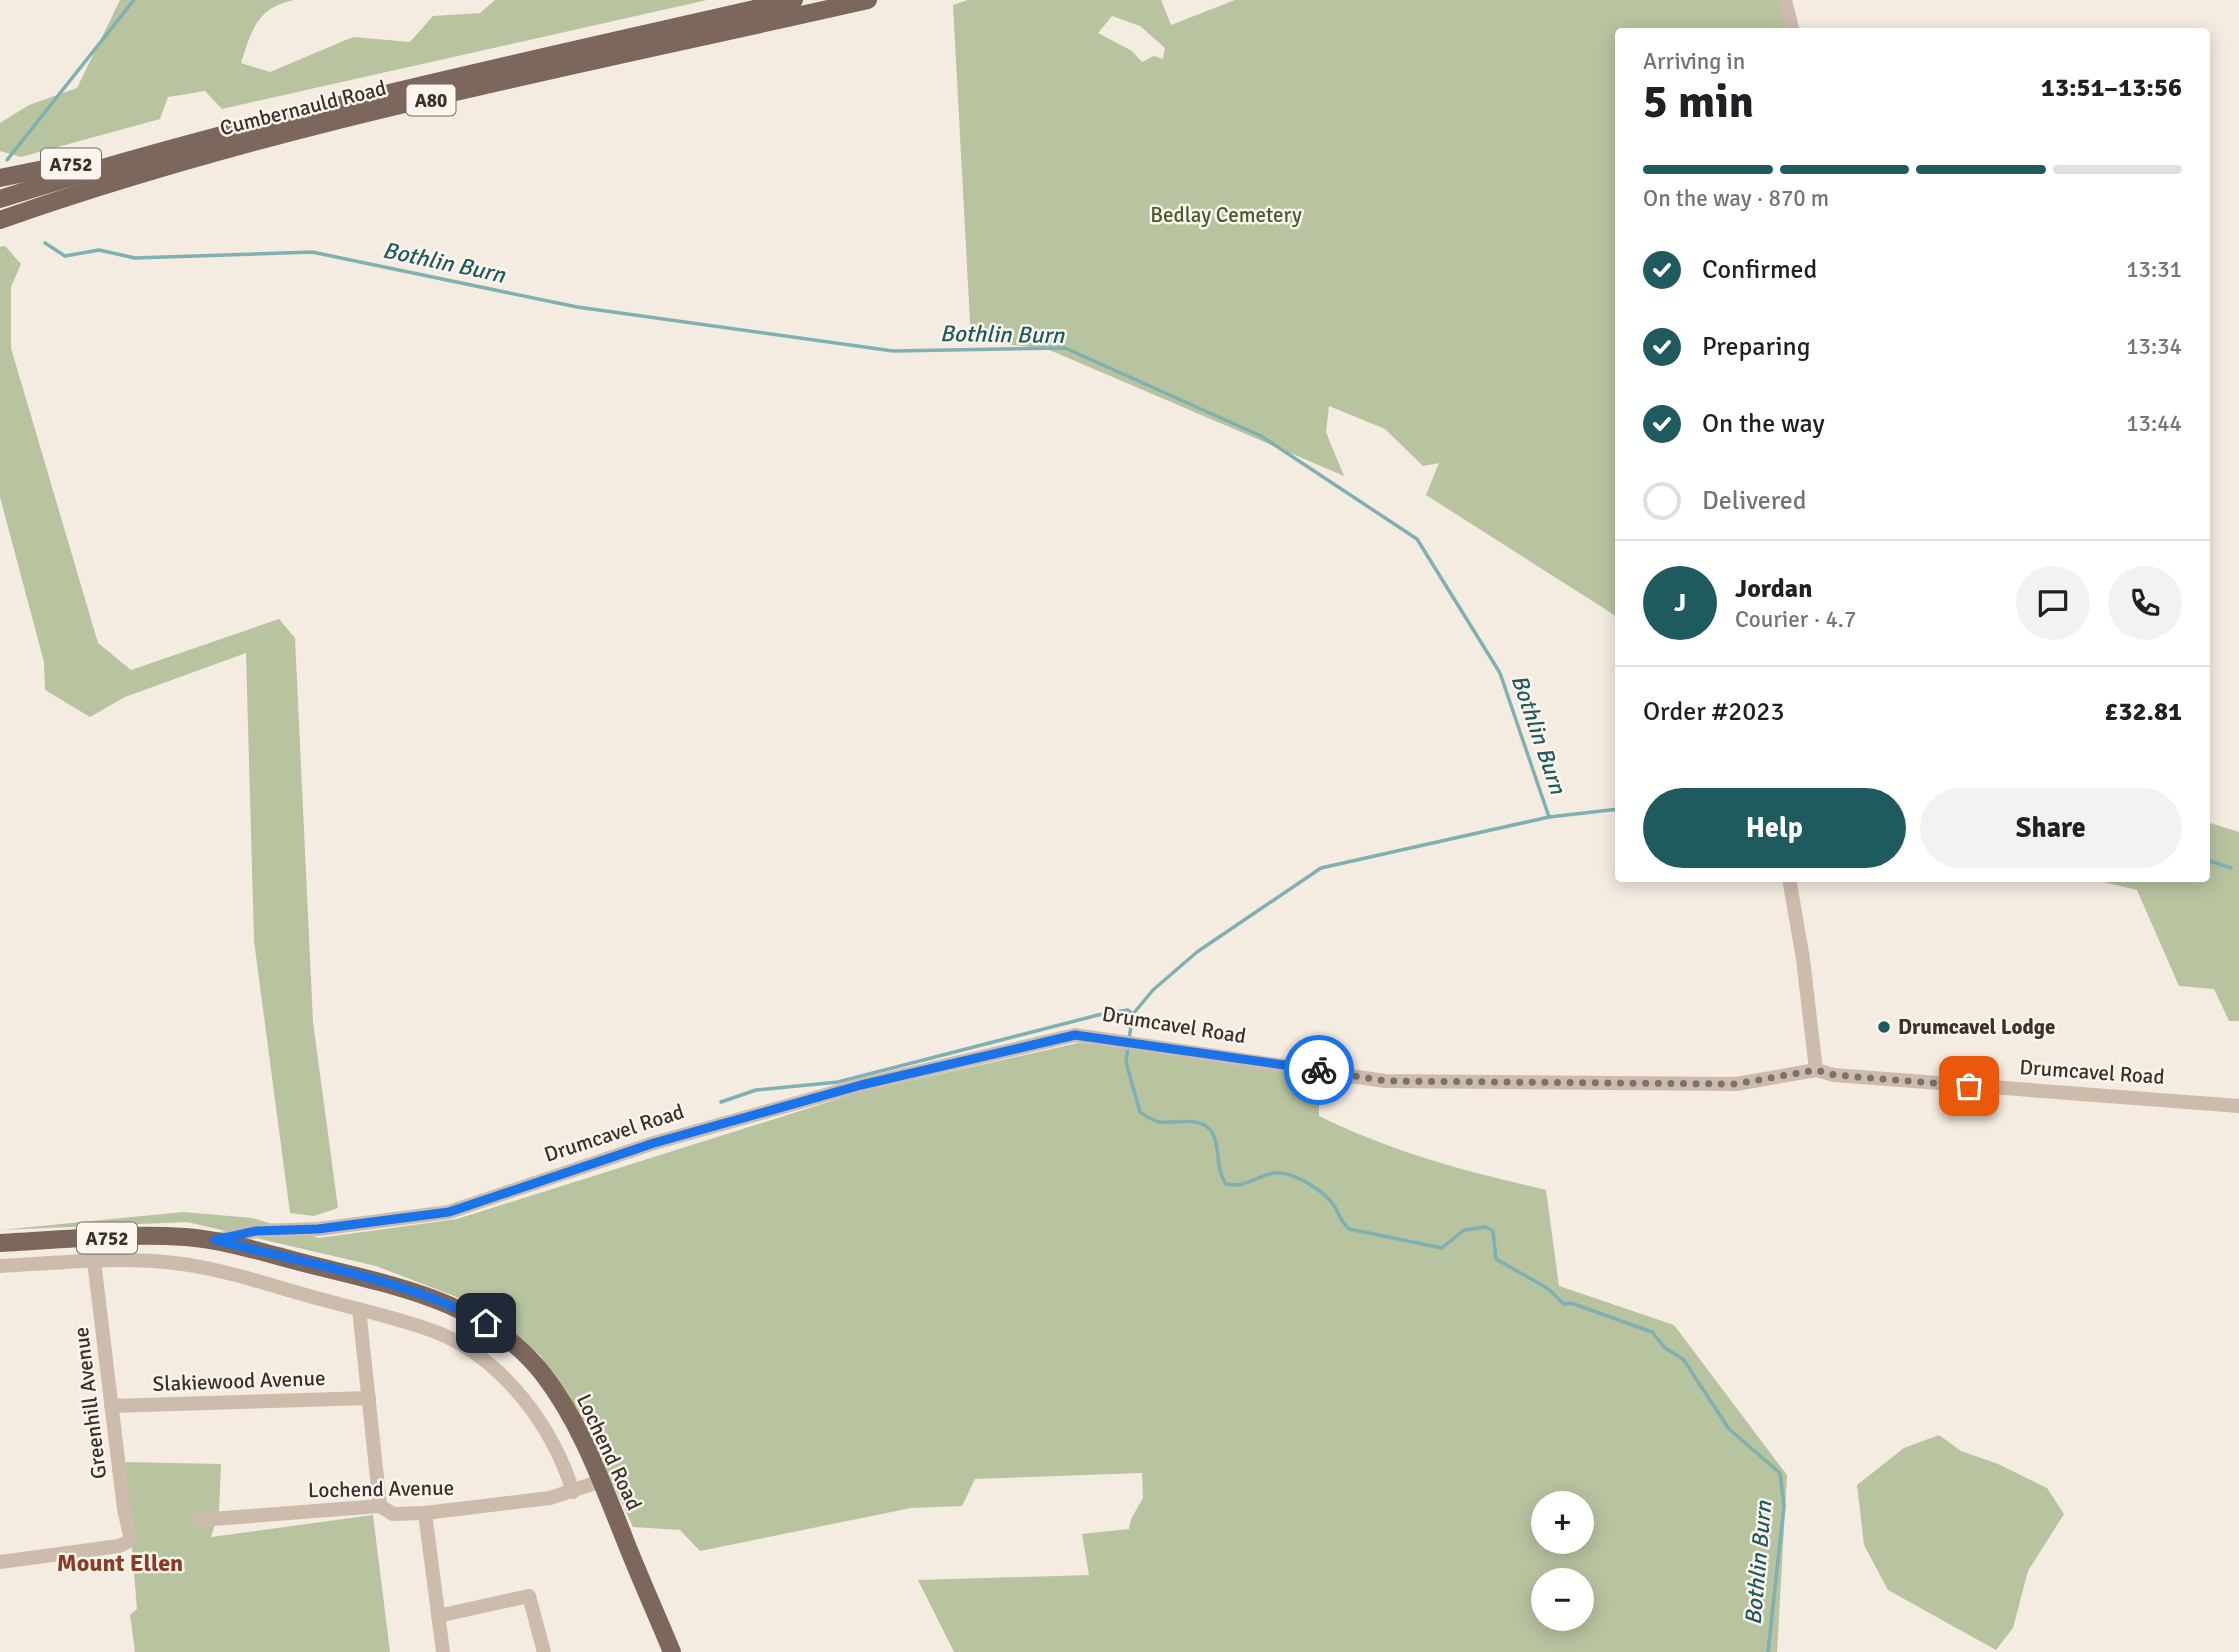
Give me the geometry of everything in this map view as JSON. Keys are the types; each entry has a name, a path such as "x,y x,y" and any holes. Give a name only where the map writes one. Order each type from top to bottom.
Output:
{"main road":[{"name":"Cumbernauld Road","path":"0,199 183,145 351,101 794,0"},
{"name":"Cumbernauld Road","path":"0,220 93,188 352,118 868,0"},
{"name":"Cumbernauld Road","path":"0,178 141,149 183,145"},
{"name":"Drumcavel Road","path":"0,1243 169,1236 215,1240"},
{"name":"Lochend Road","path":"215,1240 423,1294 459,1308 486,1323 514,1344 542,1373 566,1406 601,1481 672,1652"}],"street":[{"path":"1785,0 1792,28"},
{"path":"1791,882 1816,1070"},
{"name":"Drumcavel Road","path":"215,1240 256,1231 318,1229 449,1212 640,1147 861,1085 1075,1035 1385,1081 1735,1084 1816,1070 1835,1075 2239,1106"},
{"path":"119,1238 122,1259"},
{"path":"69,1240 70,1262"},
{"path":"0,1266 122,1259 177,1263 359,1309 443,1335 476,1354 512,1387 550,1436 573,1492"},
{"name":"Greenhill Avenue","path":"0,1562 119,1546 131,1540 124,1509 94,1261"},
{"path":"359,1309 380,1506"},
{"name":"Slakiewood Avenue","path":"111,1406 369,1398"},
{"name":"Lochend Avenue","path":"200,1520 380,1506 393,1514 425,1513 573,1492 601,1481"},
{"path":"425,1513 443,1652"},
{"path":"438,1616 528,1596 544,1652"}],"green space":[{"path":"120,0 294,0 264,14 253,30 241,63 270,72 353,37 410,42 433,16 480,13 495,0 707,0 222,109 205,91 168,97 160,119 21,157 0,151 0,123 29,105 77,88"},
{"name":"Bedlay Cemetery","path":"968,0 1161,0 1171,25 1235,0 1778,0 1786,28 1615,28 1615,615 1426,495 1439,463 1423,466 1385,429 1329,406 1326,432 1344,476 1047,349 971,340 953,5","holes":["1112,16 1140,26 1165,48 1163,59 1154,56 1142,62 1132,51 1098,33"]},
{"path":"5,246 21,264 11,287 11,348 98,643 131,670 279,619 295,638 313,1022 338,1208 314,1216 290,1213 254,941 246,653 125,697 90,717 45,690 44,662 0,497 0,247"},
{"path":"2210,823 2239,832 2239,1021 2229,1021 2214,989 2179,986 2137,890 2104,882 2210,882"},
{"path":"1078,1043 1155,1049 1319,1077 1319,1116 1374,1140 1431,1160 1546,1190 1559,1286 1674,1325 1787,1475 1777,1652 954,1652 918,1580 1089,1575 1082,1534 1129,1529 1131,1519 1143,1498 1142,1473 975,1479 962,1506 911,1508 700,1551 680,1530 633,1527 600,1457 541,1356 480,1306 376,1266 187,1222 0,1230 183,1212 252,1218 319,1238 457,1219 860,1092"},
{"path":"1939,1435 1961,1451 1998,1464 2047,1488 2064,1514 2028,1571 2013,1628 1996,1650 1888,1590 1864,1545 1857,1485 1904,1448"},
{"path":"125,1462 221,1464 219,1512 211,1537 373,1515 390,1652 135,1652 130,1615 137,1609"}],"waterway":[{"name":"Bothlin Burn","path":"7,160 134,0"},
{"name":"Bothlin Burn","path":"45,243 65,256 99,250 135,258 312,252 577,307 893,351 1065,348 1261,436 1417,539 1500,673 1549,817 1321,868 1197,952 1153,990 1133,1014 1129,1039"},
{"path":"1549,817 1615,809"},
{"path":"2210,861 2231,868"},
{"path":"721,1102 756,1090 838,1082 1098,1015 1128,1010 1133,1014"},
{"name":"Bothlin Burn","path":"1128,1047 1126,1062 1140,1112 1157,1121 1197,1122 1210,1129 1216,1142 1221,1173 1226,1184 1245,1183 1273,1173 1289,1175 1324,1195 1349,1229 1442,1248 1464,1230 1486,1227 1493,1231 1496,1259 1547,1288 1564,1304 1571,1303 1652,1332 1665,1348 1683,1359 1729,1429 1780,1473 1784,1506 1768,1652"}],"way so far":[{"path":"1319,1070 1385,1081 1735,1084 1816,1070 1835,1075 1969,1086"}],"place":[{"name":"Drumcavel Lodge","path":"1884,1027"}],"district":[{"name":"Mount Ellen","path":"120,1563"}],"route":[{"path":"486,1323 459,1308 423,1294 215,1240 256,1231 318,1229 449,1212 654,1143 861,1085 1075,1035 1319,1070"}]}
